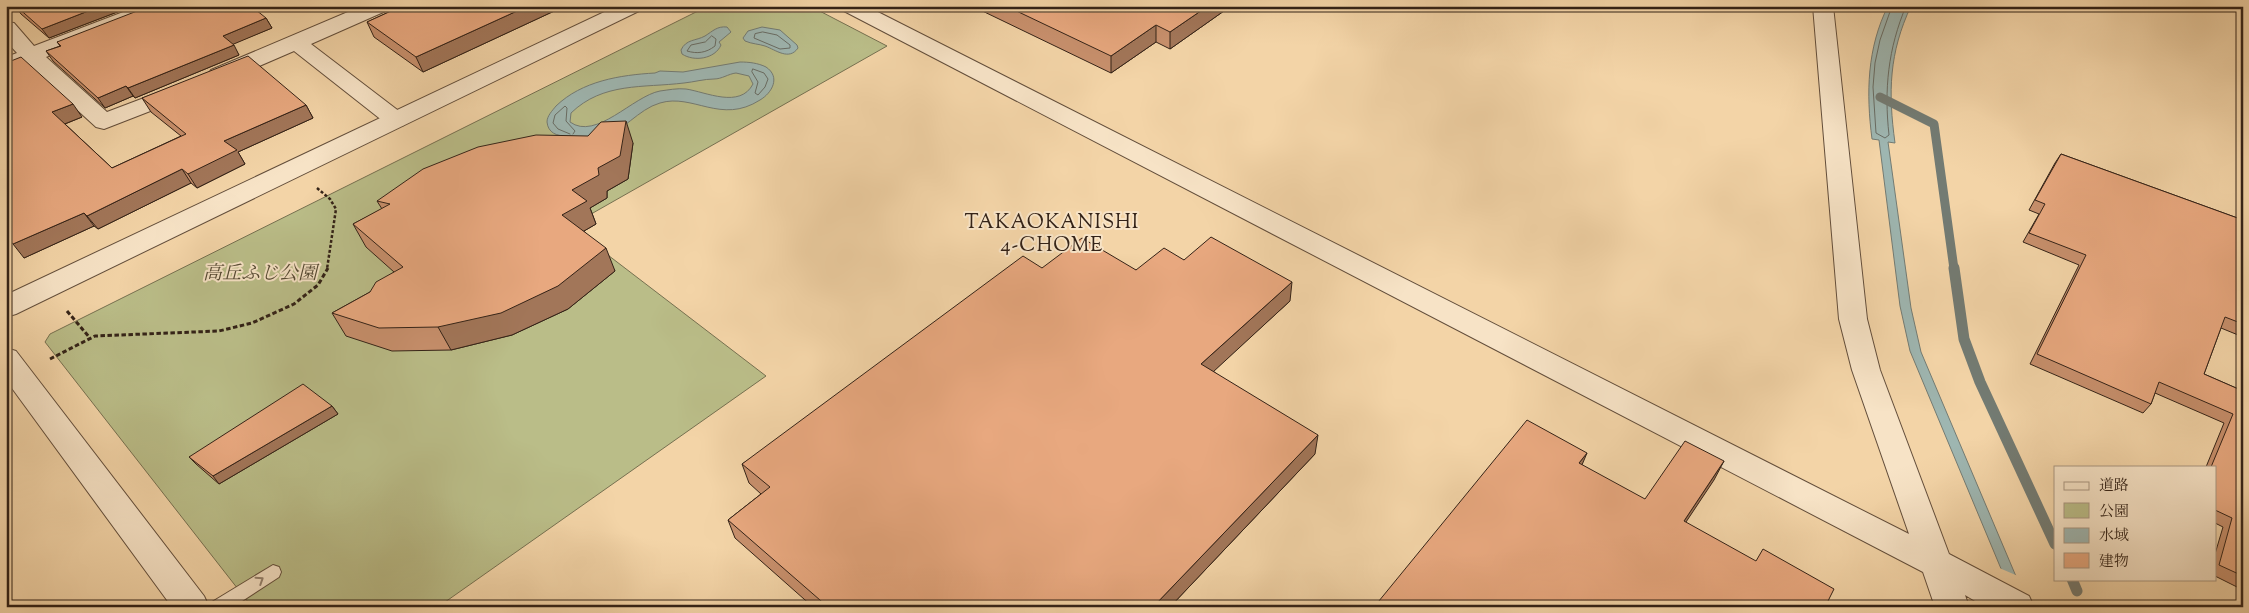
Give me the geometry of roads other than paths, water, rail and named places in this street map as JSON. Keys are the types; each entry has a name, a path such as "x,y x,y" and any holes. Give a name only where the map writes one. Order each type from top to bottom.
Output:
{"street":[{"path":"6,65 159,6"},
{"path":"6,28 30,55 104,122 381,6"},
{"path":"6,307 634,6"},
{"path":"849,6 2003,599"},
{"path":"1823,6 1853,319 1866,370 1952,607"},
{"path":"296,43 396,120"},
{"path":"6,358 192,607"}],"lane":[{"path":"218,607 273,572"}],"water":[{"path":"1888,6 1911,6 1898,40 1894,57 1891,107 1895,143 1888,142 1911,308 1921,352 2029,607 2017,607 1910,351 1900,306 1879,140 1872,139 1870,122 1869,88 1872,54 1881,22"},
{"path":"727,27 731,32 719,42 721,45 718,50 709,56 692,58 682,54 683,46 688,42 705,36 718,28"},
{"path":"762,27 780,30 798,48 791,54 787,54 745,41 743,38 748,31"},
{"path":"747,62 766,67 771,71 774,80 771,89 760,100 746,107 733,110 672,101 652,106 616,131 600,137 588,138 559,135 549,129 548,118 556,106 566,97 590,85 628,75 660,71 683,72","holes":["736,73 749,76 753,84 747,92 740,96 722,97 683,89 673,89 649,95 603,122 591,126 580,126 570,122 571,113 583,103 610,91 717,79"]}],"waterway":[{"path":"1880,97 1934,124 1954,269"},
{"path":"1954,268 1964,339 1980,382 2054,542"},
{"path":"2072,580 2077,591"}],"district":[{"name":"TAKAOKANISHI 4-CHOME","path":"1052,232"}],"park label":[{"name":"高丘ふじ公園","path":"260,272"}]}
